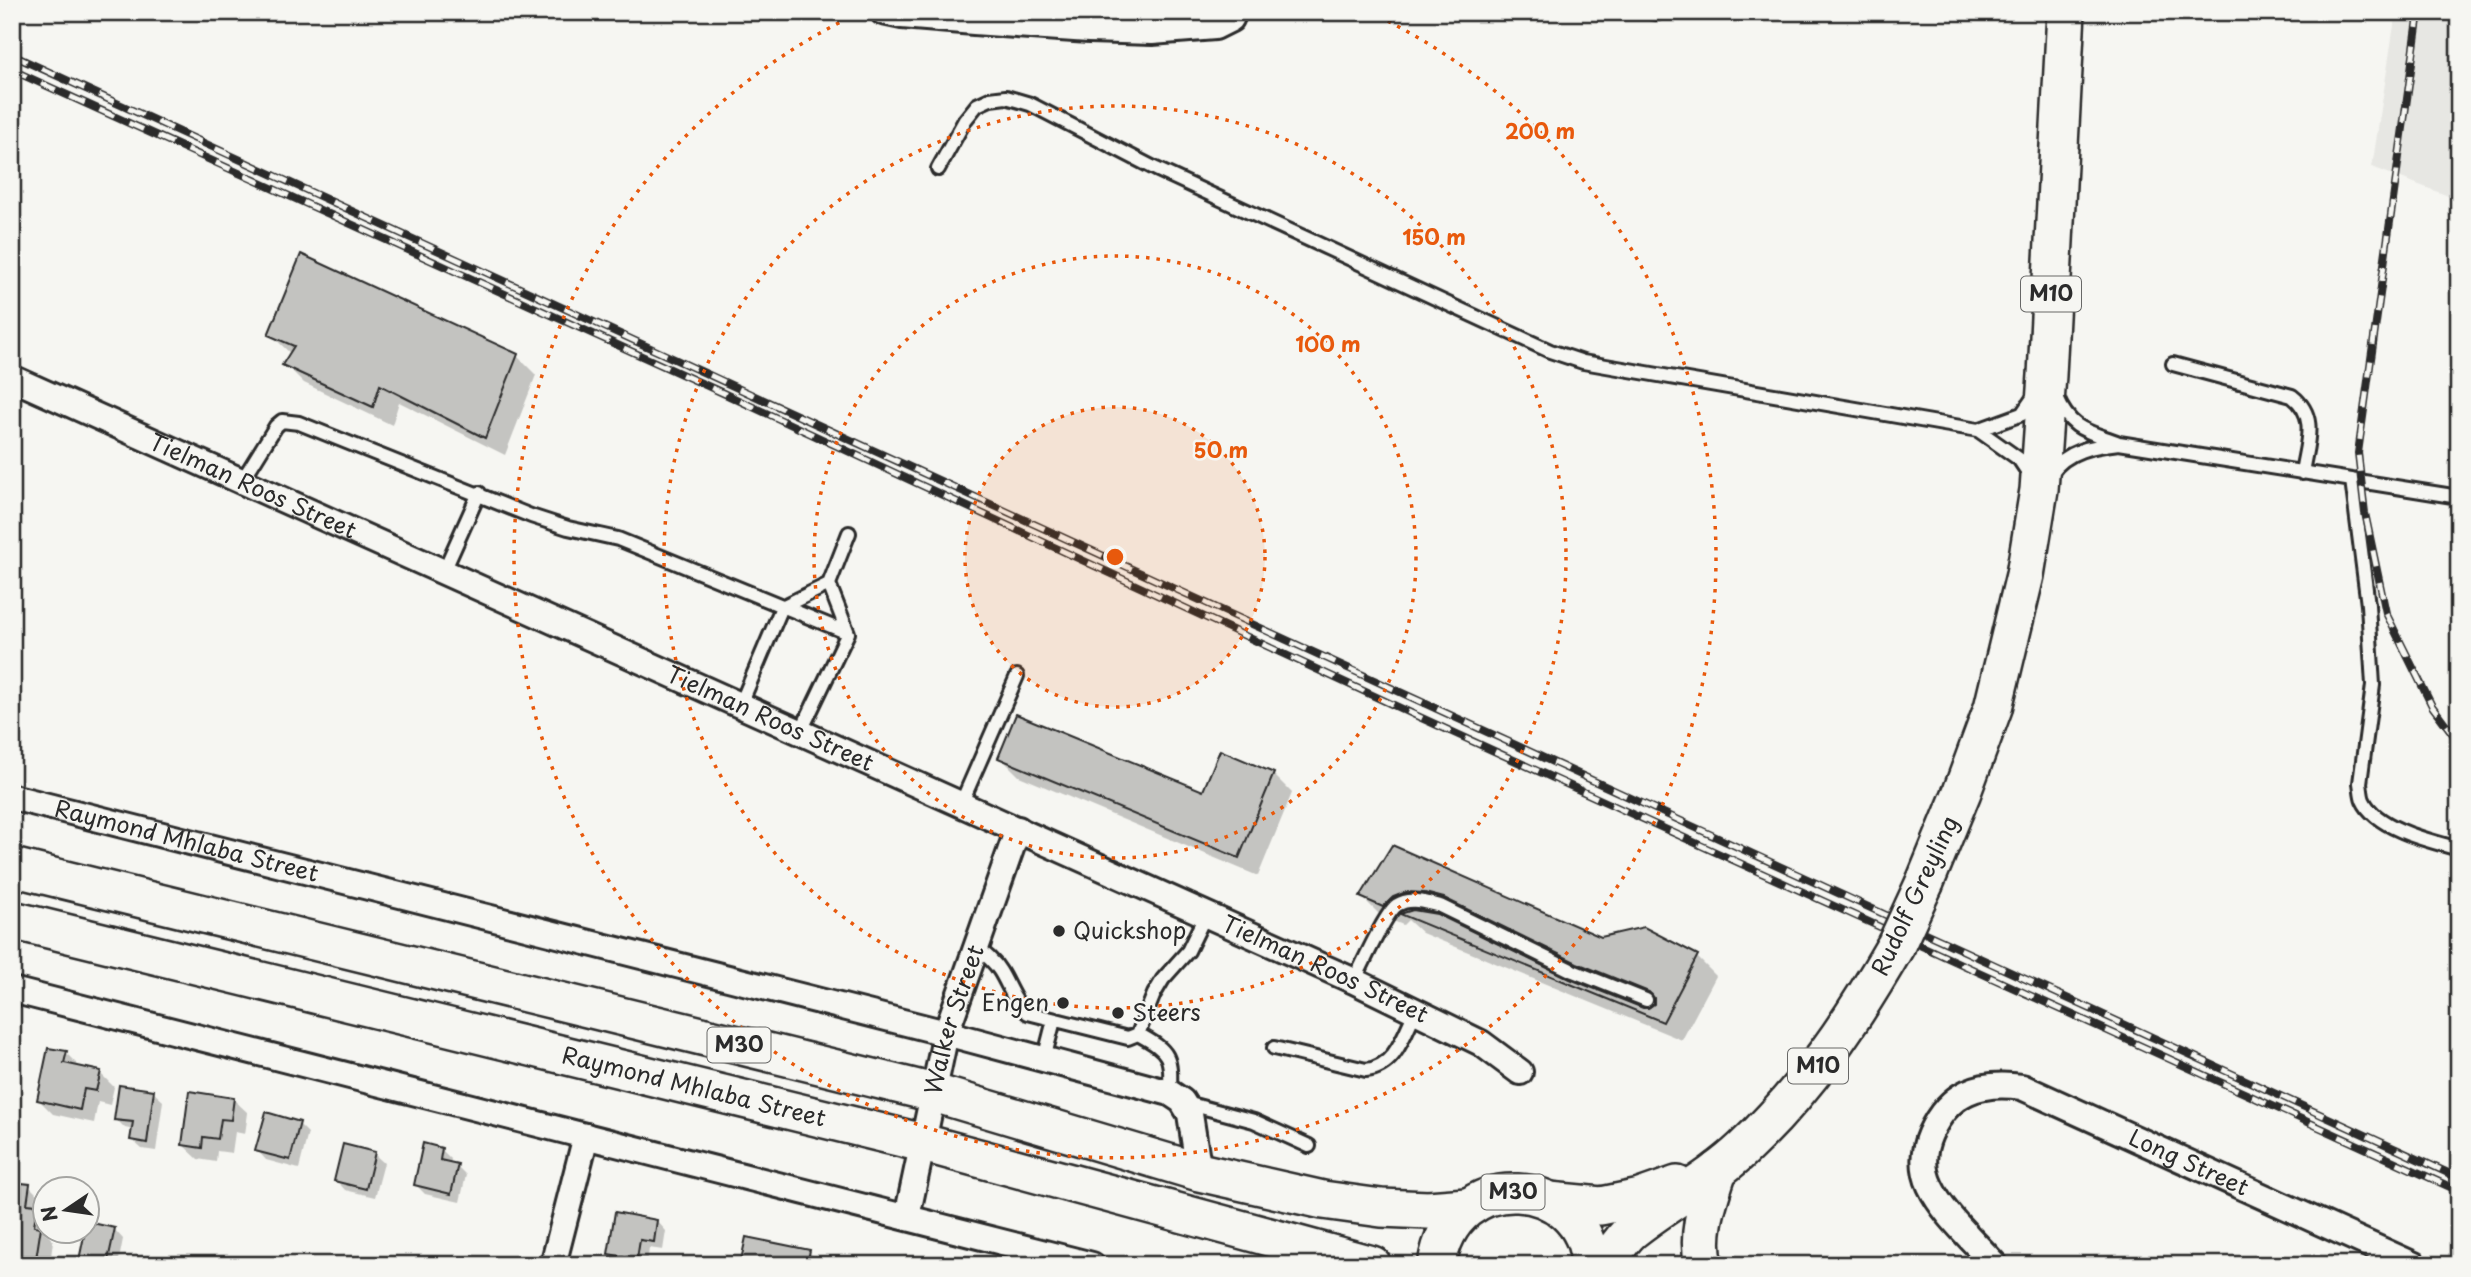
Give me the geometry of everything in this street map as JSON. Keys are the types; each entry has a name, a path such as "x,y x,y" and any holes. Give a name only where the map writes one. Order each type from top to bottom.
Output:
{"main road":[{"name":"M10","path":"2039,490 2066,12"},
{"name":"Rudolf Greyling","path":"1608,1262 1629,1233 1718,1170 1779,1113 1820,1064 1861,1006 1896,945 1962,792 1993,708 2025,575 2039,490"},
{"name":"M30","path":"12,867 934,1093 1199,1172 1323,1200 1381,1208 1428,1210 1467,1207"},
{"name":"Raymond Mhlaba Street","path":"12,920 923,1143 1372,1265"},
{"name":"Rudolf Greyling","path":"1549,1201 1601,1206 1640,1198 1718,1170"},
{"path":"1704,1265 1700,1241 1704,1214 1718,1170"},
{"name":"M30","path":"1437,1265 1439,1247 1450,1224 1467,1207 1486,1196 1507,1192 1529,1194 1549,1201 1566,1213 1580,1230 1588,1250 1608,1262"}],"street":[{"path":"883,12 974,22 1152,32 1215,27 1231,19 1234,12"},
{"name":"Tielman Roos Street","path":"12,378 1354,981 1480,1043 1520,1072"},
{"name":"Raymond Mhlaba Street","path":"12,797 946,1033 1176,1097"},
{"name":"Walker Street","path":"907,1217 946,1033 1018,829"},
{"path":"12,990 1092,1265"},
{"name":"Long Street","path":"1995,1265 1940,1203 1929,1184 1924,1163 1925,1143 1946,1106 1960,1096 1980,1088 2002,1084 2022,1087 2414,1265"},
{"path":"1176,1097 1190,1114 1199,1172"},
{"path":"552,1265 586,1136"}],"lane":[{"path":"1651,12 1658,13"},
{"path":"939,169 965,120 977,105 990,99 1006,97 1049,112 1178,179 1550,351 1583,362 1978,430 2019,459 2039,490 2057,463 2086,447 2119,443"},
{"path":"2173,364 2292,396 2307,413 2310,424 2302,473"},
{"path":"1978,430 2022,414 2047,375"},
{"path":"2047,375 2065,417 2080,428 2119,443 2459,497"},
{"path":"242,481 276,426 282,421 290,421 544,520 618,539 848,633"},
{"path":"2352,480 2368,605 2373,685 2360,783 2363,799 2379,819 2459,849"},
{"path":"444,571 479,493"},
{"path":"740,706 782,607 829,584 849,533"},
{"path":"800,733 848,633 829,584"},
{"path":"961,803 1017,676"},
{"path":"1354,981 1396,905 1422,901 1440,906 1573,971 1646,999"},
{"path":"976,947 1000,971 1016,1005 1028,1013 1128,1038 1138,1034 1154,994 1163,979 1188,951 1206,914"},
{"path":"1274,1048 1366,1070 1376,1069 1388,1063 1416,1010"},
{"path":"1044,1059 1054,1020"},
{"path":"1138,1034 1160,1046 1167,1056 1176,1097 1254,1121 1309,1146"}],"shaded area":[{"path":"2396,12 2459,12 2459,200 2372,167"}],"building":[{"path":"301,254 518,354 485,438 380,385 373,407 282,365 294,346 268,335"},
{"path":"1016,714 1203,791 1220,750 1274,773 1239,858 998,758"},
{"path":"1392,845 1601,937 1644,927 1698,955 1663,1022 1400,914 1413,910 1437,914 1570,979 1643,1008 1654,1004 1654,998 1649,992 1577,963 1444,898 1406,892 1393,897 1383,907 1360,897"},
{"path":"48,1048 67,1051 64,1063 101,1071 96,1091 84,1089 80,1110 37,1100"},
{"path":"119,1085 154,1090 147,1143 130,1140 133,1122 114,1120"},
{"path":"189,1091 234,1098 231,1120 221,1119 218,1139 203,1137 202,1148 182,1145"},
{"path":"266,1112 300,1122 290,1160 255,1151"},
{"path":"423,1143 442,1148 440,1160 458,1164 451,1194 414,1185"},
{"path":"343,1144 375,1152 366,1189 334,1181"},
{"path":"12,1182 30,1184 27,1204 32,1204 32,1246 38,1246 36,1259 12,1256"},
{"path":"615,1212 657,1220 654,1242 640,1240 637,1259 608,1254"},
{"path":"102,1225 115,1228 107,1265 78,1265 82,1246 102,1246"},
{"path":"746,1237 810,1250 807,1265 740,1265"}],"railway":[{"path":"2419,12 2358,453 2365,513 2386,613 2432,706 2459,742"},
{"path":"12,55 2459,1178"},
{"path":"12,70 723,393 1415,715 2459,1191"}],"place":[{"name":"Quickshop","path":"1059,931"},
{"name":"Engen","path":"1063,1003"},
{"name":"Steers","path":"1118,1013"}]}
